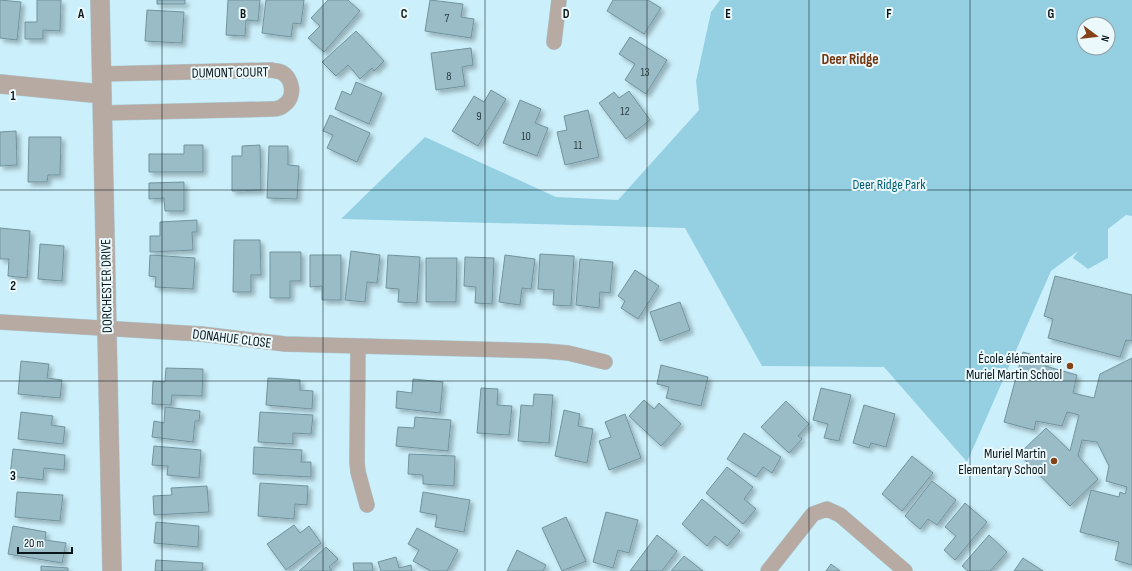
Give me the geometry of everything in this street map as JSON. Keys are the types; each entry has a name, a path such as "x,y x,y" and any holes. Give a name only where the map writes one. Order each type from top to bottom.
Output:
{"street":[{"name":"DORCHESTER DRIVE","path":"100,0 112,571"},
{"path":"554,42 559,0"},
{"name":"DUMONT COURT","path":"101,74 272,70 280,72 286,76 292,88 289,100 284,105 272,109 102,103"},
{"path":"0,84 102,103"},
{"name":"DONAHUE CLOSE","path":"0,322 215,335 286,344 546,351 568,353 605,362"},
{"path":"358,346 357,462 358,472 367,505"},
{"path":"768,571 813,514 827,509 840,515 905,571"}],"green space":[{"name":"Deer Ridge Park","path":"720,0 1132,0 1132,216 1126,215 1108,229 1108,258 1088,269 1073,258 1078,251 1051,271 967,462 884,367 762,366 685,228 341,219 425,137 556,197 618,200 699,110 696,81 711,12"}],"building":[{"path":"0,0 21,2 17,40 0,38"},
{"path":"37,0 61,0 60,31 43,30 43,39 25,39 25,22 37,22"},
{"path":"157,0 185,0 185,4 157,4"},
{"path":"228,0 260,0 258,21 246,20 245,36 226,35"},
{"path":"266,0 304,0 301,24 293,23 291,37 262,33"},
{"path":"328,0 348,0 360,11 324,52 308,38 320,26 311,18"},
{"path":"430,0 463,4 461,17 474,19 471,38 425,31"},
{"path":"613,0 648,0 661,8 644,34 607,11"},
{"path":"147,10 184,12 182,43 145,41"},
{"path":"356,31 384,61 374,71 372,68 360,79 348,65 336,76 322,62"},
{"path":"630,37 667,60 646,94 625,80 635,64 619,54"},
{"path":"471,48 473,65 462,67 465,86 436,90 431,53"},
{"path":"356,82 382,93 369,124 335,109 342,91 351,95"},
{"path":"491,90 506,99 478,146 452,131 474,96 484,102"},
{"path":"629,91 650,120 626,139 599,103 614,92 619,98"},
{"path":"520,100 541,109 535,123 548,128 537,156 503,143"},
{"path":"588,110 599,157 565,165 557,132 567,130 564,116"},
{"path":"330,115 370,133 357,162 327,148 333,135 323,131"},
{"path":"16,131 17,165 0,166 0,132"},
{"path":"29,137 61,137 60,175 48,175 47,182 28,182"},
{"path":"184,145 203,145 203,172 149,172 149,154 184,154"},
{"path":"260,145 261,190 232,191 232,156 242,156 242,146"},
{"path":"269,146 288,146 288,165 299,166 297,199 267,198"},
{"path":"184,182 184,211 165,211 164,198 149,199 149,183"},
{"path":"197,220 197,232 192,232 193,250 150,252 150,236 160,236 160,222"},
{"path":"0,228 30,231 27,278 8,276 9,259 0,259"},
{"path":"234,240 260,240 261,275 251,275 251,292 233,292"},
{"path":"40,244 64,246 62,281 38,279"},
{"path":"351,251 380,255 377,283 367,282 365,302 345,300"},
{"path":"270,252 301,252 301,281 290,281 290,298 270,298"},
{"path":"540,254 574,256 571,306 553,305 554,290 538,289"},
{"path":"150,255 195,258 193,289 155,287 156,277 149,276"},
{"path":"310,255 341,255 341,300 322,300 322,286 310,287"},
{"path":"388,255 420,257 417,303 398,302 399,289 386,288"},
{"path":"505,255 535,259 531,289 522,288 520,305 499,302"},
{"path":"465,257 494,258 492,304 475,303 476,287 464,286"},
{"path":"426,258 457,258 456,302 426,302"},
{"path":"580,259 613,262 610,293 600,292 599,308 576,305"},
{"path":"635,270 659,286 638,319 621,308 625,301 618,296"},
{"path":"1055,276 1132,295 1132,341 1126,340 1120,357 1048,338 1053,319 1044,316"},
{"path":"680,302 690,330 660,341 650,312"},
{"name":"Muriel Martin Elementary School","path":"1023,352 1047,359 1045,366 1077,375 1073,393 1094,398 1100,374 1132,358 1132,565 1115,560 1119,542 1080,532 1091,490 1119,497 1120,492 1125,494 1127,487 1106,481 1109,466 1097,442 1082,440 1078,456 1098,479 1070,506 1019,454 1046,428 1070,451 1079,415 1067,412 1062,426 1036,421 1034,430 1004,422"},
{"path":"21,361 49,364 47,378 62,380 60,398 18,394"},
{"path":"661,365 708,377 701,406 666,398 669,387 657,384"},
{"path":"166,368 203,369 202,396 172,395 171,405 152,404 153,381 165,382"},
{"path":"268,378 300,380 300,390 313,391 312,409 266,405"},
{"path":"413,379 443,382 440,413 396,408 397,391 412,393"},
{"path":"481,388 498,389 497,405 512,406 509,435 477,433"},
{"path":"821,388 851,395 839,441 824,438 828,424 813,420"},
{"path":"534,394 553,395 549,443 518,441 521,405 533,406"},
{"path":"644,400 654,409 659,403 681,424 661,446 629,416"},
{"path":"786,401 809,424 798,436 802,439 789,453 761,427"},
{"path":"864,405 895,414 886,447 871,443 869,448 853,443"},
{"path":"165,407 200,411 199,421 195,421 193,442 152,437 154,421 164,423"},
{"path":"564,410 580,414 578,426 593,429 587,463 555,456"},
{"path":"21,412 53,416 51,425 65,427 63,444 18,439"},
{"path":"260,412 313,415 311,434 293,433 293,444 258,442"},
{"path":"625,414 641,458 609,470 599,441 611,437 605,422"},
{"path":"415,417 451,420 448,451 396,446 398,427 414,428"},
{"path":"744,433 781,457 772,473 763,467 756,477 727,459"},
{"path":"154,446 201,450 199,478 167,475 168,466 152,465"},
{"path":"254,447 302,450 301,462 311,462 311,477 253,474"},
{"path":"13,449 65,455 64,470 44,468 43,480 10,476"},
{"path":"409,454 455,456 454,486 423,484 423,475 408,474"},
{"path":"912,456 933,473 902,511 882,494"},
{"path":"727,467 753,487 744,499 756,509 743,524 706,493"},
{"path":"932,481 956,500 937,525 928,519 920,529 905,516"},
{"path":"260,483 308,486 307,505 295,504 294,519 258,516"},
{"path":"207,486 209,512 154,515 153,496 172,495 171,488"},
{"path":"17,492 63,495 60,521 15,517"},
{"path":"423,492 470,500 464,532 435,527 437,515 420,512"},
{"path":"702,499 740,531 727,546 715,536 707,546 682,524"},
{"path":"965,503 987,522 955,560 944,550 956,536 945,527"},
{"path":"606,512 638,520 629,553 618,550 613,568 593,562"},
{"path":"566,517 586,561 562,571 542,528"},
{"path":"156,522 199,526 198,547 154,543"},
{"path":"294,525 300,533 309,526 321,543 286,570 267,544"},
{"path":"13,526 46,532 45,540 66,543 62,563 8,554"},
{"path":"417,528 458,550 447,571 431,571 413,561 419,550 408,544"},
{"path":"657,535 677,551 662,571 630,571"},
{"path":"989,535 1007,552 990,571 968,571 962,566"},
{"path":"326,547 338,559 329,567 332,571 299,571"},
{"path":"517,550 546,565 543,571 507,571"},
{"path":"684,556 703,571 671,571"},
{"path":"396,557 399,568 411,565 412,571 381,571 378,562"},
{"path":"1023,558 1043,571 1014,571"},
{"path":"156,560 203,563 202,571 155,571"},
{"path":"353,563 372,563 373,571 354,571"},
{"path":"831,564 840,571 826,571"},
{"path":"41,566 68,568 68,571 41,571"}],"place":[{"name":"École élémentaire Muriel Martin School","path":"1070,366"},
{"name":"Muriel Martin Elementary School","path":"1054,461"}],"district":[{"name":"Deer Ridge","path":"850,59"}]}
